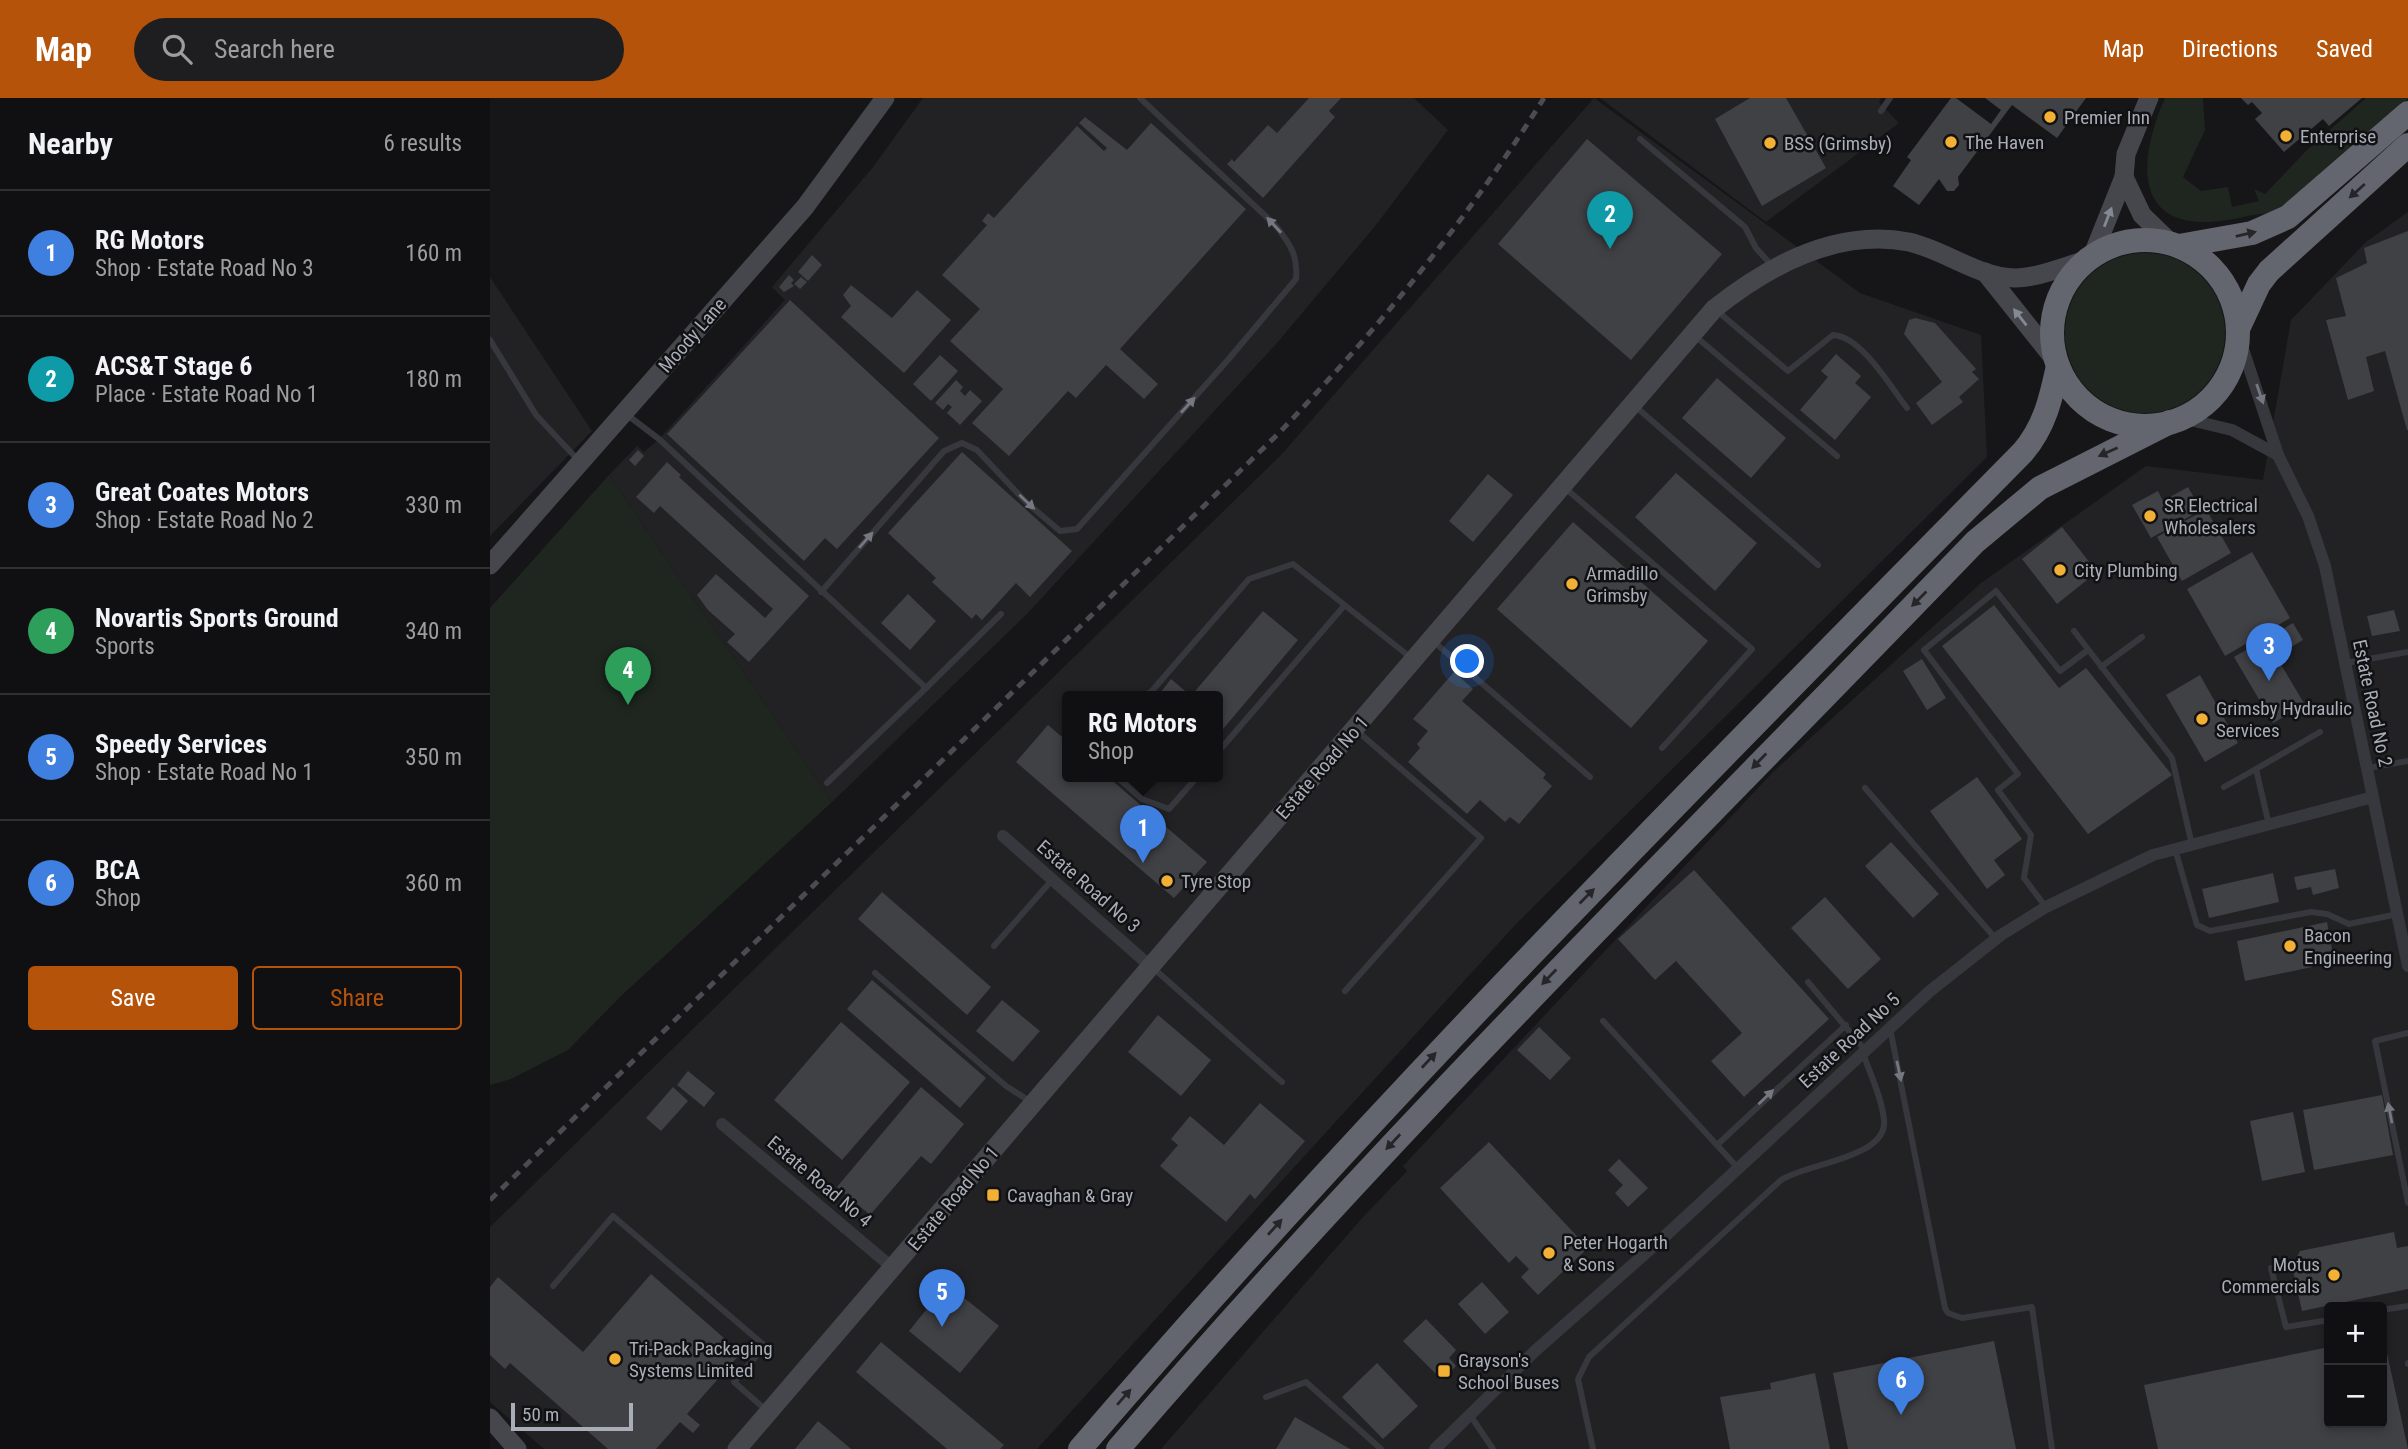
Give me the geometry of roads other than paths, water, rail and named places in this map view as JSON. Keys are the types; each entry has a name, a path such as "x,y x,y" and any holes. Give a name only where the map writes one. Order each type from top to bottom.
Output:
{"highway":[{"path":"2176,420 2140,426 2103,416 2076,395 2057,363 2052,338 2055,311 2067,282 2090,258 2115,245 2132,241 2175,245 2252,233 2288,217 2408,113"},
{"path":"1118,1449 1301,1241 1456,1074 1975,542 2040,488 2206,403 2223,383 2234,358 2238,331 2259,284 2269,271 2408,145"},
{"path":"2175,245 2206,262 2221,279 2235,309 2238,331"},
{"path":"1080,1449 1274,1228 1463,1024 2023,452 2039,431 2047,412 2057,363"}],"street":[{"name":"Moody Lane","path":"490,565 805,207 885,98"},
{"path":"2090,258 2124,177 2126,154 2149,98"},
{"path":"2124,177 2142,215 2175,245"},
{"name":"Estate Road No 1","path":"737,1449 1714,309 1739,289 1774,268 1824,246 1854,240 1909,242 1985,272 2015,278 2090,258"},
{"name":"Estate Road No 1","path":"1985,272 2057,363"},
{"name":"Estate Road No 2","path":"2238,331 2278,455 2308,516 2325,566 2408,966"},
{"path":"2176,420 2232,430 2278,455"},
{"name":"Estate Road No 5","path":"1435,1449 1469,1413 1930,991 1996,939 2046,906 2153,855 2373,797"},
{"name":"Estate Road No 3","path":"1003,836 1150,966"},
{"name":"Estate Road No 4","path":"722,1124 893,1268"},
{"path":"490,1418 517,1449"}],"lane":[{"path":"821,592 944,450 954,444 962,443 977,450 1026,502 1060,531 1077,529 1227,361 1296,279 1297,262 1292,246 1276,226 1140,98"},
{"path":"1881,111 1890,98"},
{"path":"1640,139 1745,227 1756,248 1774,268"},
{"path":"1714,309 1788,371 1833,335 1844,335 1856,344 1907,408"},
{"path":"1691,333 1837,456"},
{"path":"490,340 536,415 580,463"},
{"path":"1632,404 1818,565"},
{"path":"624,412 659,439 926,688"},
{"path":"1562,485 1752,649 1662,748"},
{"path":"1152,691 1249,579 1293,564 1414,661"},
{"path":"2046,906 2024,878 2031,835 1998,790 2018,775 1924,650 1996,591 2060,671 2088,650"},
{"path":"1223,746 1344,606"},
{"path":"827,783 1001,614"},
{"path":"2074,631 2172,758 2192,845"},
{"path":"2101,667 2142,637"},
{"path":"1432,640 1590,777"},
{"path":"2346,663 2408,652"},
{"path":"1345,991 1480,838 1354,729"},
{"path":"2224,788 2320,732"},
{"path":"2368,768 2408,761"},
{"path":"2256,769 2269,825"},
{"path":"1123,782 1142,799 1169,809 1193,782"},
{"path":"1865,788 1996,939"},
{"path":"2175,849 2197,925 2210,932 2311,912 2327,914 2349,924 2398,914"},
{"path":"994,946 1052,880"},
{"path":"1150,966 1282,1082"},
{"path":"876,973 1006,1086 1033,1103"},
{"path":"1593,1449 1578,1379 1581,1368 1589,1357 1780,1180 1795,1171 1869,1149 1880,1139 1884,1119 1864,1052 1846,1025 1808,982"},
{"path":"1603,1021 1738,1168"},
{"path":"1717,1144 1846,1025"},
{"path":"1890,1028 1945,1308 1948,1313 1962,1318 2032,1307 2052,1449"},
{"path":"2408,1033 2375,1041 2408,1203"},
{"path":"553,1286 613,1216 765,1346 734,1382 769,1412"},
{"path":"2272,1268 2286,1327 2324,1321"},
{"path":"2387,1309 2408,1306"},
{"path":"1266,1398 1306,1382 1381,1449"},
{"path":"1469,1413 1493,1449"}],"railway":[{"path":"490,1200 1279,433 1316,394 1420,272 1484,187 1544,98"}],"place":[{"name":"Premier Inn","path":"2050,117"},
{"name":"Enterprise","path":"2286,136"},
{"name":"The Haven","path":"1951,142"},
{"name":"BSS (Grimsby)","path":"1770,143"},
{"name":"ACS&T Stage 6","path":"1610,249"},
{"name":"SR Electrical Wholesalers","path":"2150,516"},
{"name":"City Plumbing","path":"2060,570"},
{"name":"Armadillo Grimsby","path":"1572,584"},
{"name":"Great Coates Motors","path":"2269,681"},
{"name":"Novartis Sports Ground","path":"628,705"},
{"name":"Grimsby Hydraulic Services","path":"2202,719"},
{"name":"RG Motors","path":"1143,863"},
{"name":"Tyre Stop","path":"1167,881"},
{"name":"Bacon Engineering","path":"2290,946"},
{"name":"Cavaghan & Gray","path":"993,1195"},
{"name":"Peter Hogarth & Sons","path":"1549,1253"},
{"name":"Motus Commercials","path":"2334,1275"},
{"name":"Speedy Services","path":"942,1327"},
{"name":"Tri-Pack Packaging Systems Limited","path":"615,1359"},
{"name":"Grayson's School Buses","path":"1444,1371"},
{"name":"BCA","path":"1901,1415"}]}
